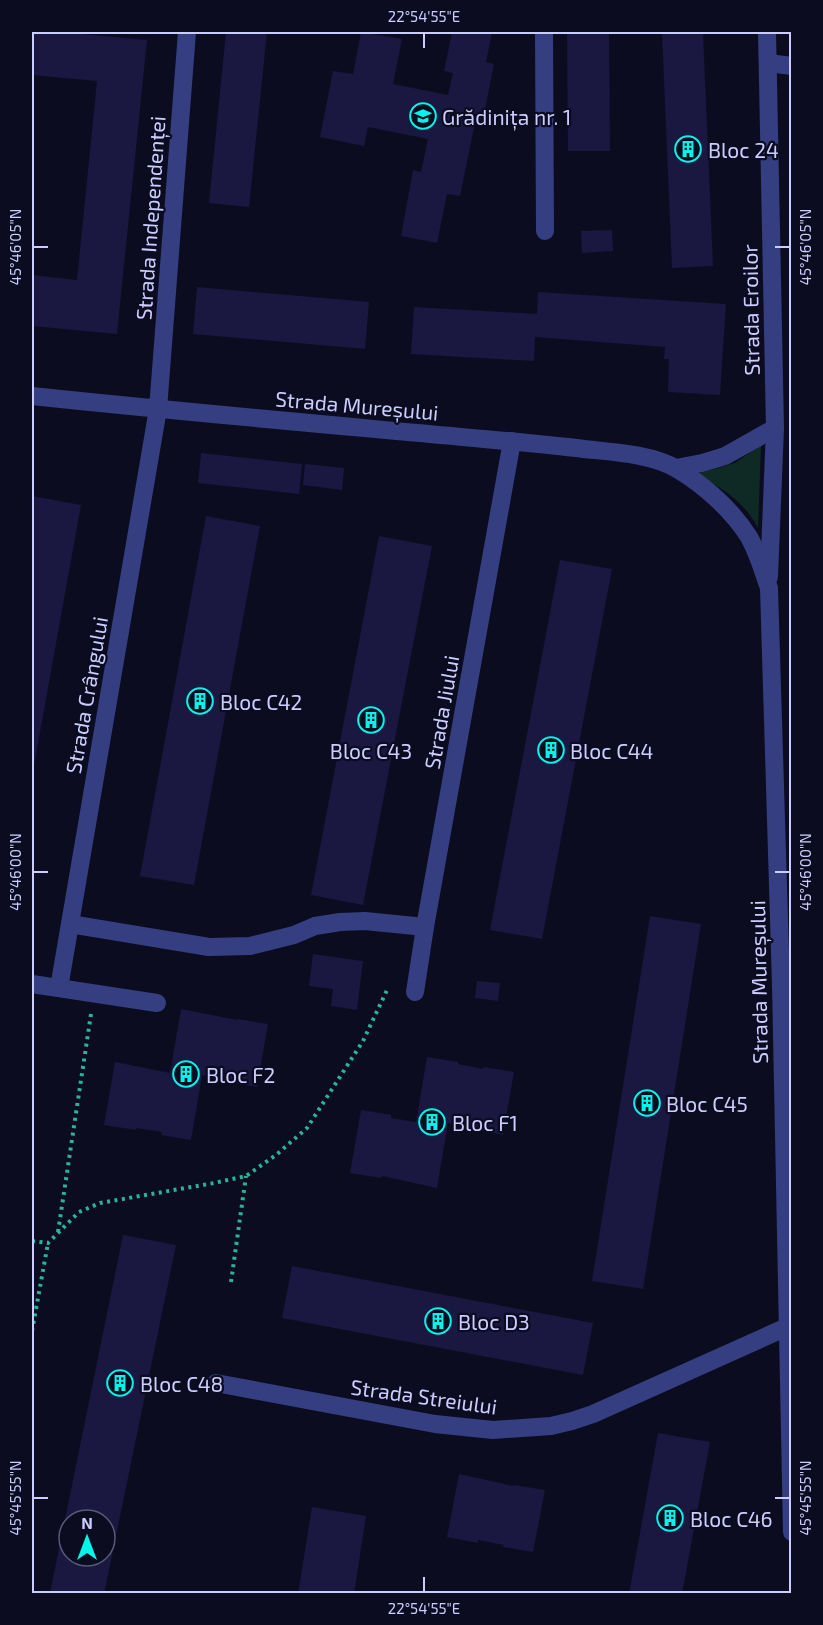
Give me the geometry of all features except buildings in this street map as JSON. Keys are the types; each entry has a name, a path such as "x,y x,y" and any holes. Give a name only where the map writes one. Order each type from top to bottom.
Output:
{"street":[{"name":"Strada Independenței","path":"158,409 187,32"},
{"path":"544,32 544,231"},
{"name":"Strada Eroilor","path":"767,32 783,430 769,588"},
{"path":"768,63 792,66"},
{"name":"Strada Mureșului","path":"32,396 512,441 639,457 676,468 702,487 734,518 749,539 769,588 781,985 792,1532"},
{"name":"Strada Crângului","path":"59,988 158,409"},
{"name":"Strada Mureșului","path":"676,468 725,456 783,430"},
{"name":"Strada Jiului","path":"415,992 512,441"},
{"path":"70,924 209,947 250,946 294,935 315,926 340,922 365,921 425,927"},
{"path":"32,984 157,1003"},
{"name":"Strada Streiului","path":"216,1383 465,1428 493,1431 551,1426 593,1414 787,1327"}],"path":[{"path":"32,1331 48,1243 58,1232 79,1212 100,1203 246,1176 276,1155 307,1128 363,1041 388,988"},
{"path":"58,1232 94,993"},
{"path":"231,1282 246,1176"},
{"path":"32,1241 48,1243"}],"green space":[{"path":"761,445 758,528 746,510 732,496 696,474 735,463"}],"place":[{"name":"Grădinița nr. 1","path":"423,116"},
{"name":"Bloc 24","path":"688,149"},
{"name":"Bloc C42","path":"200,701"},
{"name":"Bloc C43","path":"371,720"},
{"name":"Bloc C44","path":"551,750"},
{"name":"Bloc F2","path":"186,1074"},
{"name":"Bloc C45","path":"647,1103"},
{"name":"Bloc F1","path":"432,1122"},
{"name":"Bloc D3","path":"438,1321"},
{"name":"Bloc C48","path":"120,1383"},
{"name":"Bloc C46","path":"670,1518"}]}
